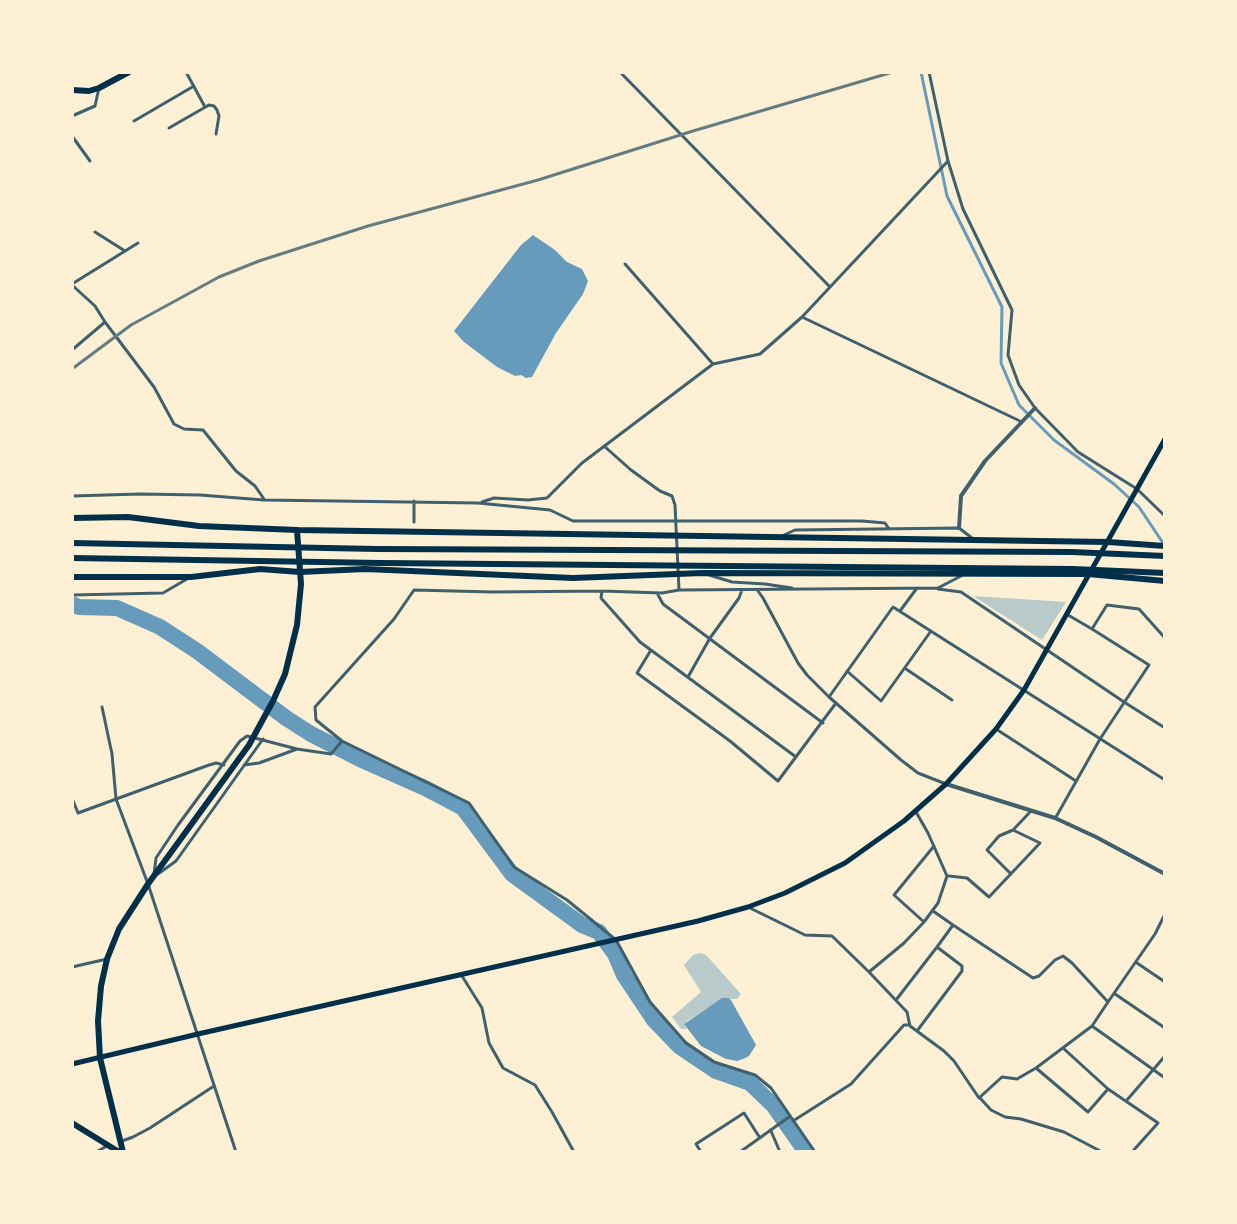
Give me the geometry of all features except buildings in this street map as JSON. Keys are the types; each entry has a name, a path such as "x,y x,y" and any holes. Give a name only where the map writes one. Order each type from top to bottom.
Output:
{"main road":[{"path":"72,90 99,88 129,72"},
{"path":"72,1064 614,941 748,907 785,893 845,863 916,811 946,784 996,729 1024,690 1165,439"},
{"path":"72,518 128,517 199,526 297,530 1108,542 1165,546"},
{"path":"72,1123 121,1152 100,1058 98,1021 107,959 119,929 148,884 249,745 285,674 295,637 301,584 297,530"},
{"path":"72,543 393,549 1072,552 1165,556"},
{"path":"72,558 397,564 1073,569 1165,573"},
{"path":"72,577 191,577 260,569 300,572 365,569 573,578 702,573 967,573 1088,574 1165,581"}],"street":[{"path":"186,72 205,107"},
{"path":"620,72 830,287"},
{"path":"929,72 948,161 963,209 1012,310 1008,355 1019,385 1035,408 1078,452 1137,489 1165,516"},
{"path":"134,121 194,86"},
{"path":"72,116 95,106 99,88"},
{"path":"169,128 205,107 214,106 219,116 216,134"},
{"path":"72,136 90,161"},
{"path":"478,503 494,498 547,498 604,445 713,364 760,354 802,317 948,161"},
{"path":"95,232 125,251"},
{"path":"138,243 72,284 95,306 154,387 174,424 184,429 203,430 236,471 255,486 264,500"},
{"path":"625,264 713,364"},
{"path":"802,317 1022,422"},
{"path":"72,350 105,322"},
{"path":"959,528 961,496 985,461 1035,408"},
{"path":"604,445 631,470 672,496 679,590"},
{"path":"72,496 170,495 264,500 478,503 550,510 573,521 862,521 885,523 889,529"},
{"path":"414,501 414,522"},
{"path":"776,538 795,530 959,528 975,540"},
{"path":"702,573 732,582 799,589"},
{"path":"938,588 967,573"},
{"path":"72,595 163,593 191,577"},
{"path":"900,611 917,588"},
{"path":"815,1152 771,1088 755,1075 714,1062 686,1043 650,1002 614,941 567,900 514,867 469,803 342,741 316,720 315,707 394,619 414,590 657,593 679,590 938,588 961,592 1165,728"},
{"path":"688,677 742,590"},
{"path":"757,590 807,675 918,773 1055,818 1165,874"},
{"path":"602,591 601,598 640,642 796,757"},
{"path":"657,593 663,604 823,723"},
{"path":"1092,629 1107,605 1139,609 1165,638"},
{"path":"829,697 893,607 1165,780"},
{"path":"1055,818 1100,739 1149,665 1066,614"},
{"path":"847,671 881,701 931,631"},
{"path":"651,650 637,673 730,741 778,781 836,703"},
{"path":"905,668 952,700"},
{"path":"102,707 112,754 116,799 148,884 236,1152"},
{"path":"996,729 1076,781"},
{"path":"153,877 156,858 240,741 247,736 331,754 342,741"},
{"path":"153,877 176,861 263,739"},
{"path":"244,765 270,760 297,749"},
{"path":"72,798 78,813 209,765 224,765"},
{"path":"869,972 924,922 938,903 947,876 916,811"},
{"path":"1011,874 987,850 999,836 1013,830 1031,811"},
{"path":"947,876 967,878 989,897 1040,843 1013,830"},
{"path":"924,922 894,895 934,846"},
{"path":"748,907 805,935 832,936 907,1012 910,1026"},
{"path":"933,910 1033,978 1063,956 1108,1002"},
{"path":"979,1098 1002,1077 1017,1079 1092,1026 1137,963 1165,914"},
{"path":"896,1000 953,925"},
{"path":"917,1031 962,971 962,966 937,947"},
{"path":"72,967 107,959"},
{"path":"1137,963 1165,982"},
{"path":"462,975 482,1008 489,1043 503,1068 535,1085 574,1152"},
{"path":"1114,994 1165,1028"},
{"path":"793,1121 851,1084 904,1025 910,1026 944,1051 991,1110 1005,1117 1064,1132 1102,1152"},
{"path":"1092,1026 1165,1078"},
{"path":"1063,1048 1108,1089 1158,1123 1132,1152"},
{"path":"1127,1100 1165,1056"},
{"path":"1036,1068 1088,1112 1108,1089"},
{"path":"120,1141 150,1128 214,1086"},
{"path":"701,1152 696,1144 744,1113 760,1138"},
{"path":"740,1152 790,1116"},
{"path":"771,1131 780,1152"},
{"path":"96,1152 107,1146"}],"shaded area":[{"path":"973,596 1066,602 1042,640"},
{"path":"693,955 706,955 741,994 737,999 722,999 688,1020 684,1024 687,1029 681,1029 672,1017 701,992 684,965"}],"water":[{"path":"533,235 567,262 582,269 588,281 532,377 526,378 497,367 454,331 521,245"},
{"path":"722,998 731,1000 756,1045 749,1056 737,1061 701,1046 684,1024"}],"waterway":[{"path":"921,72 947,196 1002,307 1001,363 1019,405 1054,440 1114,484 1139,507 1165,546"},
{"path":"72,604 117,608 160,627 311,734 463,808 512,874 582,925 599,932 654,1020 679,1046 716,1071 750,1083 773,1105 806,1152"}],"railway":[{"path":"72,369 131,325 219,277 259,261 368,226 538,180 893,72"}]}
